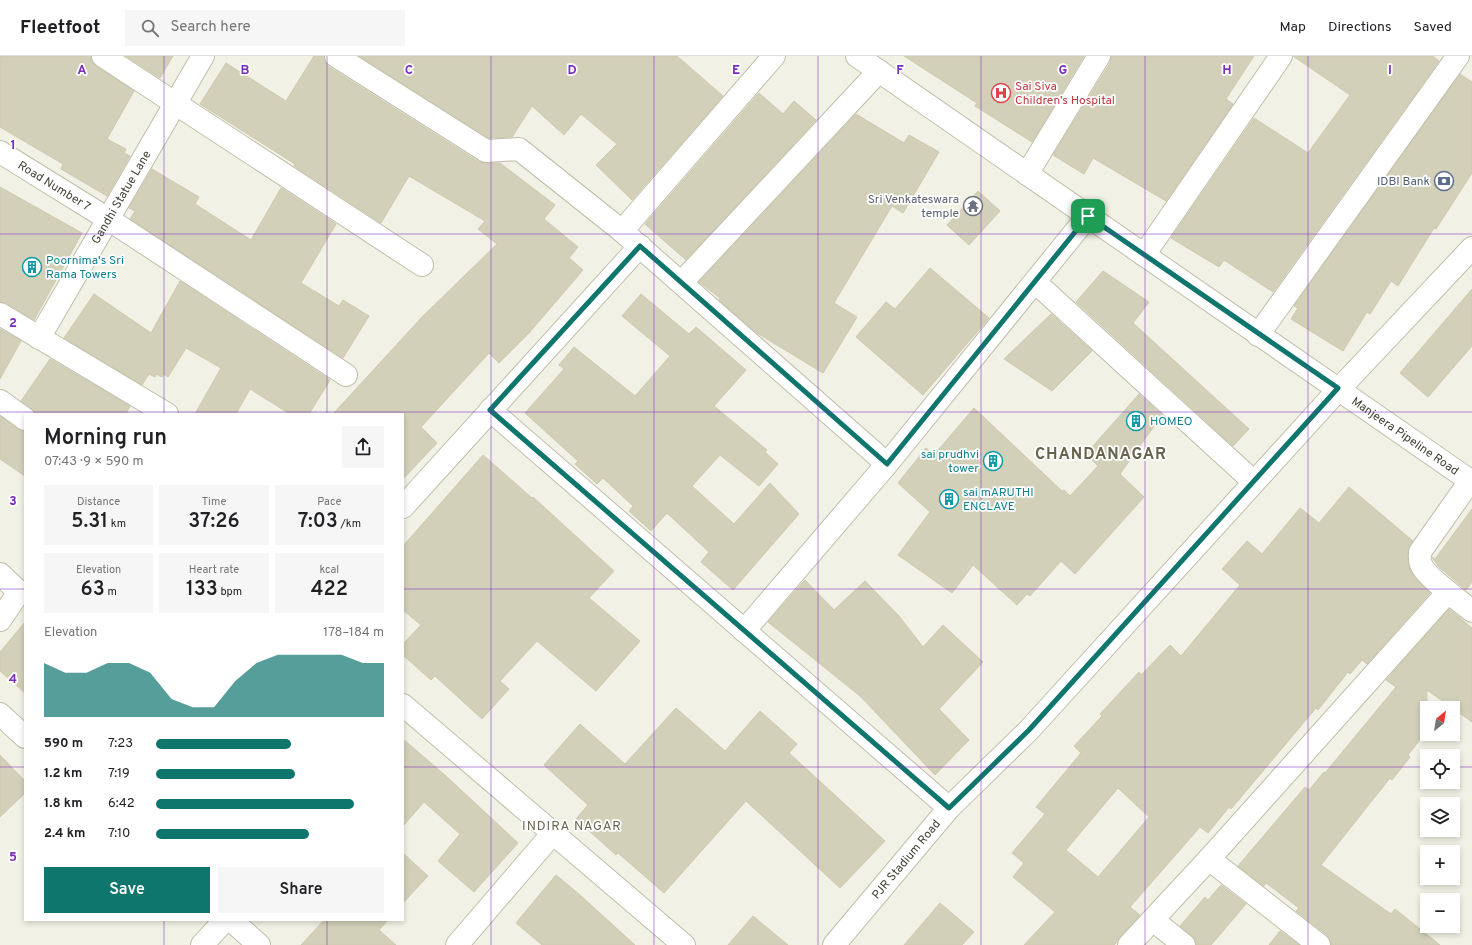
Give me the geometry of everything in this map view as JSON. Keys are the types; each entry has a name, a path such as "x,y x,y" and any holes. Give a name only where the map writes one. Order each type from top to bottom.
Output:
{"street":[{"path":"103,56 176,102 422,265"},
{"name":"Gandhi Statue Lane","path":"39,338 203,56"},
{"path":"336,56 486,151 519,149 640,246 887,464"},
{"path":"622,231 774,56"},
{"path":"1027,174 1099,56"},
{"path":"1144,255 1282,56"},
{"path":"1258,334 1458,56"},
{"path":"682,282 866,61"},
{"name":"Manjeera Pipeline Road","path":"866,61 1471,482"},
{"name":"Road Number 7","path":"0,152 108,219 346,375"},
{"path":"744,631 887,464 1088,216"},
{"path":"404,506 640,246"},
{"name":"PJR Stadium Road","path":"834,945 949,808 1029,730 1338,388 1472,248"},
{"path":"1035,282 1254,482"},
{"path":"0,314 165,413"},
{"path":"0,401 24,418"},
{"path":"490,410 949,808"},
{"path":"1471,482 1420,552 1421,565 1448,592 1472,611"},
{"path":"0,574 19,592 0,620"},
{"path":"1129,945 1209,859 1448,592"},
{"path":"404,706 684,945"},
{"path":"0,714 24,735"},
{"path":"457,945 553,833"},
{"path":"1209,859 1319,945"},
{"path":"1153,920 1184,945"},
{"path":"202,945 224,921"},
{"path":"232,921 259,945"}],"building":[{"path":"0,56 91,56 92,62 96,66 134,91 107,139 126,149 124,153 130,156 107,196 61,169 63,164 0,127"},
{"path":"126,56 173,56 160,78"},
{"path":"314,56 324,56 325,62 329,67 479,162 500,163 555,205 544,219 578,247 569,258 583,270 529,333 499,363 489,353 421,427 437,443 404,478 404,413 334,413 422,317 497,244 478,229 485,221 409,176 381,223 294,166 295,164 200,104 226,63 286,101"},
{"path":"359,56 677,56 723,96 632,200 596,165 617,144 581,114 564,135 532,106 512,137 489,138"},
{"path":"904,56 1084,56 1032,142 975,106 977,103"},
{"path":"1111,56 1254,56 1226,99 1233,104 1166,201 1093,158 1084,174 1053,155 1110,63"},
{"path":"1293,56 1433,56 1439,61 1273,292 1224,260 1219,267 1171,238 1254,118 1308,153 1350,95"},
{"path":"1460,74 1472,82 1472,173 1436,229 1434,228 1398,286 1391,281 1370,314 1367,312 1343,351 1291,319 1298,308 1294,306"},
{"path":"759,93 783,114 794,101 816,120 686,260 645,224"},
{"path":"856,114 904,143 909,135 939,152 903,213 892,206 834,303 857,317 823,373 757,333 719,300 720,298 699,282"},
{"path":"152,169 199,197 195,204 251,240 281,188 336,224 301,283 339,306 343,300 369,316 343,358 130,219 135,211 129,208"},
{"name":"Poornima's Sri Rama Towers","path":"0,187 82,233 34,320 6,303 0,302"},
{"path":"978,191 1000,211 969,245 947,225"},
{"path":"930,268 989,318 923,395 856,337 886,302 895,309"},
{"path":"1103,271 1149,302 1133,323 1249,429 1233,446 1076,302"},
{"path":"180,281 330,380 310,413 288,413 250,389 237,413 196,413 221,368 186,348 168,377 164,374 162,377 156,374 155,377 149,374 142,385 64,338 94,294 151,333"},
{"path":"1472,289 1472,346 1428,397 1400,373"},
{"path":"641,294 689,334 696,327 746,370 714,406 767,450 765,452 778,464 759,486 720,455 692,486 734,524 770,483 799,514 733,590 701,562 709,552 667,513 651,531 629,511 633,506 603,478 597,484 575,464 578,461 525,413 564,369 559,365 574,347 635,396 670,356 622,316"},
{"path":"1051,314 1092,351 1052,391 1004,359"},
{"path":"0,329 21,341 0,379"},
{"path":"50,359 130,406 126,413 35,413 21,401"},
{"path":"1139,394 1162,415 1120,474 1144,497 1075,574 1061,561 1030,596 1027,594 1017,605 973,565 952,593 898,555 930,512 898,483 926,448 934,455 974,408 1062,491 1064,490 1070,496 1098,466 1086,454"},
{"path":"0,416 18,429 24,431 24,475 0,459"},
{"path":"483,455 532,498 533,497 614,571 589,598 640,641 596,691 537,641 500,681 509,689 482,719 435,676 431,680 404,656 404,643 421,625 404,611 404,545"},
{"path":"1349,487 1413,541 1408,552 1409,567 1414,577 1430,593 1367,664 1362,660 1350,674 1348,672 1318,710 1316,708 1231,809 1229,807 1208,833 1200,827 1130,907 1140,915 1114,945 1024,945 1055,912 1013,877 1024,863 1012,853 1045,814 1036,807 1081,753 1074,746 1102,716 1100,714 1139,672 1141,675 1170,645 1181,656 1240,585 1222,569 1247,541 1262,554 1300,508 1319,523","holes":["1118,788 1149,817 1098,877 1066,850"]},
{"path":"1472,509 1472,582 1466,590 1438,566 1432,557 1435,559"},
{"path":"805,580 834,610 865,581 899,616 923,647 943,625 983,662 939,709 969,740 935,775 860,696 768,622"},
{"path":"1449,609 1472,628 1472,722 1460,713 1460,701 1442,701 1427,690 1427,701 1420,701 1420,740 1408,755 1410,757 1392,780 1390,778 1321,865 1391,914 1395,909 1420,929 1420,933 1425,933 1440,945 1331,945 1327,935 1296,911 1299,908 1266,883 1264,886 1238,866 1305,787 1309,790 1324,772 1325,773 1396,687 1386,680"},
{"path":"24,623 24,692 0,671 0,652"},
{"path":"676,708 725,751 760,711 797,744 789,753 885,841 840,888 746,801 664,893 618,853 616,855 576,819 588,805 544,765 580,724 625,764"},
{"path":"404,740 446,776 518,843 474,892 438,861 460,834 424,802 404,825"},
{"path":"0,755 24,780 24,794 0,817"},
{"path":"404,854 428,876 404,902"},
{"path":"556,875 635,945 542,945 516,923"},
{"path":"1221,885 1246,904 1211,945 1197,945 1192,936 1180,926 1205,897 1208,900"},
{"path":"940,903 974,932 962,945 904,945"},
{"path":"753,916 788,945 728,945"},
{"path":"323,921 387,921 379,930 396,945 301,945"},
{"path":"1280,931 1299,945 1269,945"}],"place":[{"name":"Sai Siva Children’s Hospital","path":"1001,93"},
{"name":"IDBI Bank","path":"1444,181"},
{"name":"Sri Venkateswara temple","path":"973,206"},
{"name":"Poornima's Sri Rama Towers","path":"32,267"},
{"name":"HOMEO","path":"1136,421"},
{"name":"sai prudhvi tower","path":"993,461"},
{"name":"sai mARUTHI ENCLAVE","path":"949,499"}],"district":[{"name":"CHANDANAGAR","path":"1101,453"},
{"name":"INDIRA NAGAR","path":"572,825"}],"route":[{"path":"1088,216 1338,388 1029,730 949,808 490,410 640,246 887,464 1088,216"}]}
